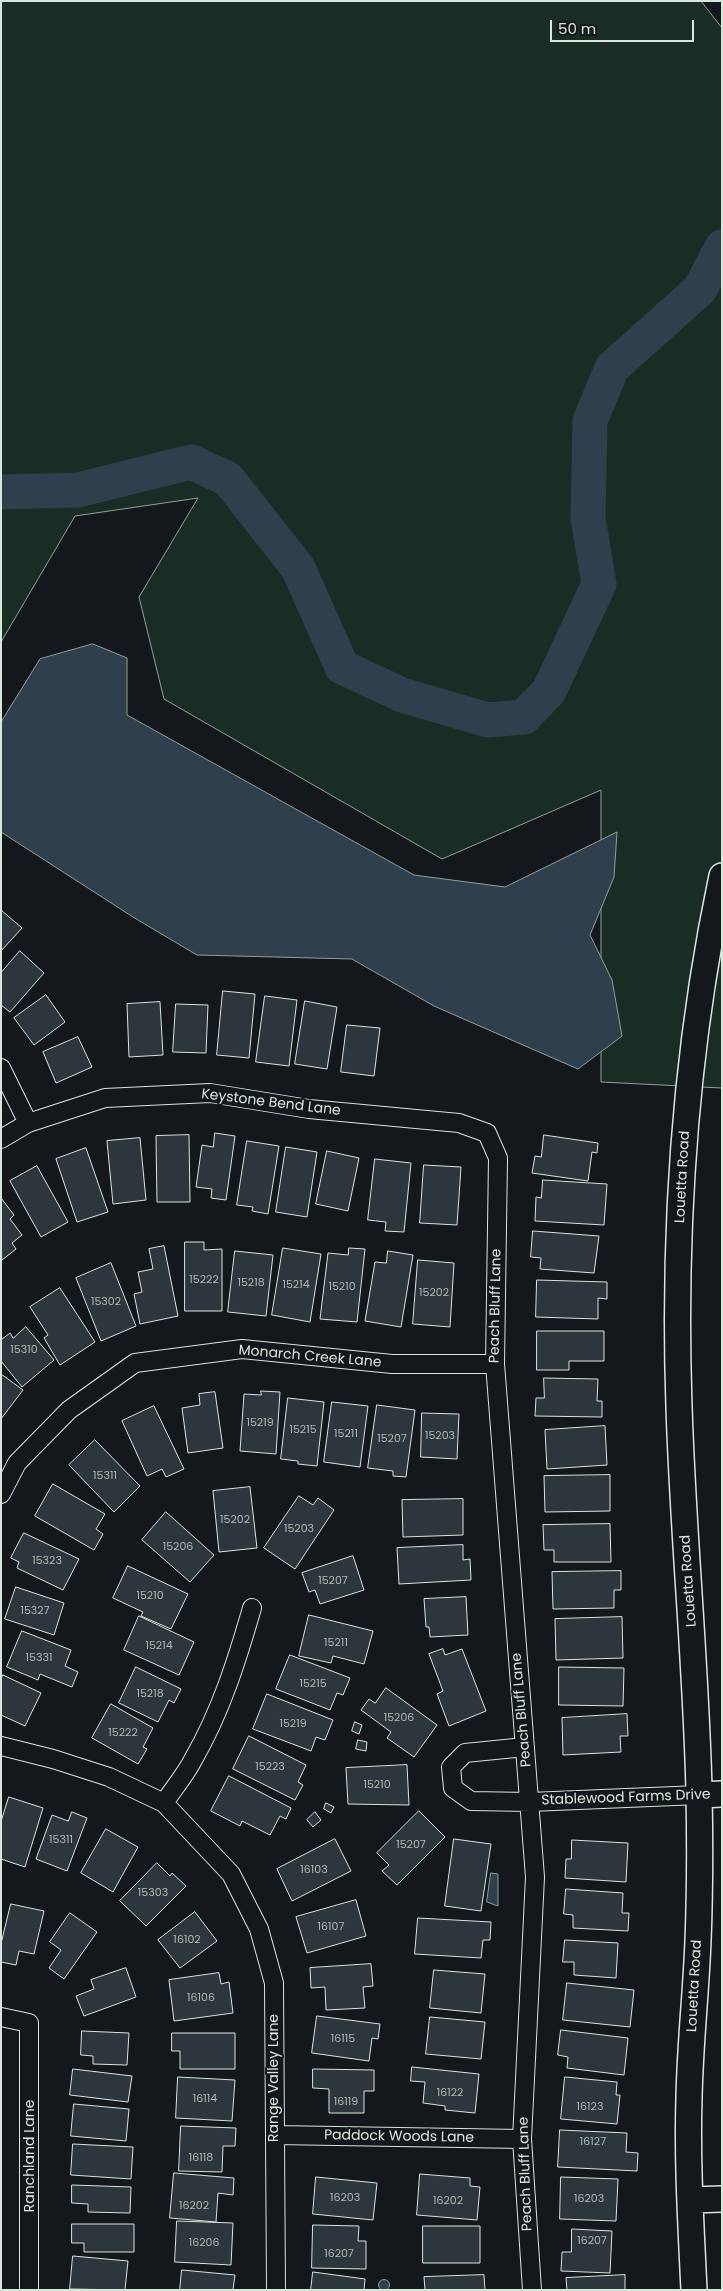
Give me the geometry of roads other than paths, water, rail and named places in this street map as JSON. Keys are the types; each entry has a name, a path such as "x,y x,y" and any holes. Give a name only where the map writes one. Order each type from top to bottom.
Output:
{"main road":[{"name":"Louetta Road","path":"694,2290 690,2200 689,2098 698,1942 710,1795 692,1614 679,1406 678,1267 686,1123 698,1000 722,876"},
{"path":"690,2200 722,2199"}],"street":[{"path":"1,1068 28,1123"},
{"name":"Keystone Bend Lane","path":"1,1139 28,1123 105,1098 210,1093 309,1110 459,1123 487,1133"},
{"name":"Peach Bluff Lane","path":"487,1133 498,1158 495,1364 535,1877 522,2139 532,2290"},
{"name":"Monarch Creek Lane","path":"1,1494 17,1463 69,1410 135,1363 242,1349 392,1364 495,1364"},
{"path":"1,1746 53,1759 109,1777 164,1803 194,1759 219,1707 237,1659 252,1608"},
{"name":"Stablewood Farms Drive","path":"524,1747 465,1753 451,1767 453,1788 471,1801 530,1802 710,1795"},
{"name":"Range Valley Lane","path":"164,1803 231,1874 258,1929 274,1983 276,2290"},
{"name":"Ranchland Lane","path":"1,2017 29,2023 29,2290"},
{"name":"Paddock Woods Lane","path":"275,2135 522,2139"}],"water":[{"path":"93,644 127,658 127,715 414,875 505,887 617,832 614,877 590,935 612,980 622,1036 578,1069 434,1006 352,959 197,955 133,917 1,832 1,722 40,659"},
{"path":"491,1873 498,1874 498,1906 487,1902"},
{"path":"384,2279 390,2285 384,2291 378,2285"}],"waterway":[{"path":"1,492 78,490 191,462 228,479 298,568 342,667 402,695 488,720 524,717 549,691 599,584 588,518 590,421 612,368 700,289 722,247"}]}
